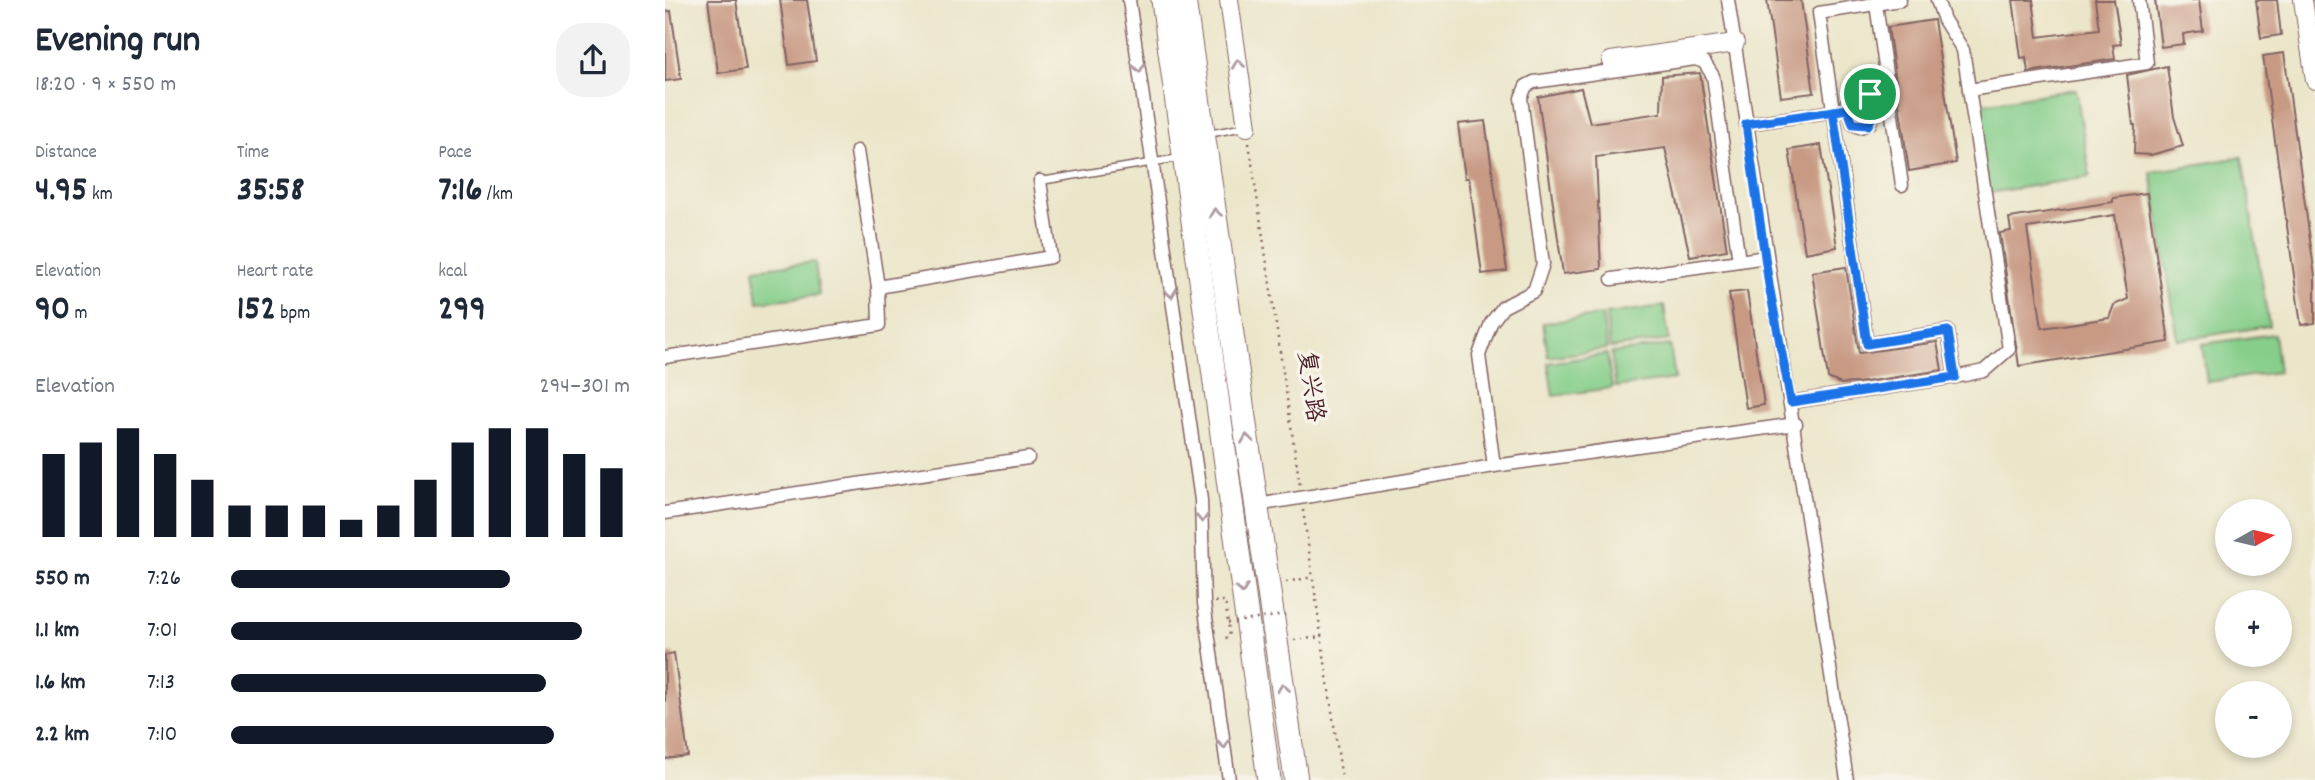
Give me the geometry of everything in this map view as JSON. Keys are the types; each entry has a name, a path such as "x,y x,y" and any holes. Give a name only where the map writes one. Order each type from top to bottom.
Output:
{"highway":[{"path":"1163,0 1194,146 1257,505 1296,780"},
{"path":"1184,0 1194,146 1269,780"}],"street":[{"path":"1129,0 1201,500 1204,603 1229,780"},
{"path":"1229,0 1247,127"},
{"path":"1728,0 1766,257 1796,424 1847,780"},
{"path":"1812,0 1819,13 1867,344 1948,331 1955,377"},
{"path":"1819,13 1900,0"},
{"path":"1791,402 1984,371 2009,349 1963,50 1944,20 1937,0"},
{"path":"1969,90 2147,64 2139,0"},
{"path":"2303,0 2315,80"},
{"path":"1876,4 1902,185"},
{"path":"1611,61 1735,43"},
{"path":"1494,466 1479,355 1490,323 1514,299 1534,291 1543,264 1521,97 1526,86 1534,82 1695,59 1704,62 1713,76 1739,261"},
{"path":"1859,88 1870,94 1873,106 1871,122 1860,127 1851,122 1849,93 1859,88"},
{"path":"1873,106 1890,103"},
{"path":"1746,124 1848,109"},
{"path":"665,357 879,325 878,287 857,151"},
{"path":"878,287 1051,257 1040,181"},
{"path":"1612,279 1766,257"},
{"path":"1257,505 1494,466 1796,424"},
{"path":"665,513 1028,458"}],"lane":[{"path":"1040,181 1153,163 1247,127"}],"path":[{"name":"复兴路","path":"1247,127 1342,780"},
{"path":"1286,581 1313,577"},
{"path":"1225,601 1230,637"},
{"path":"1228,623 1290,614"},
{"path":"1294,640 1322,637"}],"green space":[{"path":"2076,89 2090,177 1988,193 1975,105"},
{"path":"1862,90 1871,116 1859,126 1851,94"},
{"path":"2242,157 2269,326 2178,340 2151,172"},
{"path":"815,262 819,295 758,302 754,269"},
{"path":"1664,306 1669,340 1610,348 1606,314"},
{"path":"1602,315 1607,349 1548,357 1543,323"},
{"path":"2274,334 2279,372 2207,382 2202,344"},
{"path":"1670,345 1675,379 1616,387 1611,353"},
{"path":"1607,354 1612,388 1553,396 1548,363"}],"building":[{"path":"708,0 736,0 746,69 718,73"},
{"path":"780,0 807,0 816,61 789,65"},
{"path":"1767,0 1801,0 1814,93 1781,97"},
{"path":"2013,0 2033,0 2038,37 2099,29 2095,0 2114,0 2121,44 2113,45 2115,59 2028,72 2026,57 2021,58"},
{"path":"2155,0 2199,0 2203,31 2183,34 2184,44 2161,47"},
{"path":"2256,0 2277,0 2281,35 2261,38"},
{"path":"671,11 681,79 665,81 665,12"},
{"path":"1934,20 1956,163 1909,171 1888,27"},
{"path":"2284,53 2315,276 2315,323 2301,325 2263,56"},
{"path":"2167,66 2174,117 2183,146 2151,155 2134,154 2135,125 2127,75"},
{"path":"1700,73 1727,250 1690,256 1665,148 1596,157 1601,269 1563,274 1538,97 1581,88 1590,123 1661,113 1662,76"},
{"path":"1485,121 1507,271 1482,274 1469,178 1465,178 1458,124"},
{"path":"1821,145 1837,247 1805,253 1789,150"},
{"path":"2147,193 2169,342 2019,366 2000,233 2011,231 2009,218 2113,202 2113,198","holes":["2115,215 2128,299 2114,305 2109,318 2042,328 2027,228"]},
{"path":"1846,267 1859,353 1937,342 1942,370 1858,383 1841,384 1828,378 1812,272"},
{"path":"1747,291 1764,405 1746,408 1729,293"},
{"path":"674,653 688,756 665,759 665,655"}],"route":[{"path":"1870,94 1863,89 1853,89 1848,97 1848,109 1833,111 1790,118 1746,124 1769,285 1791,402 1955,377 1948,331 1867,344 1833,111 1848,109 1853,124 1860,127 1868,125 1874,112 1870,94"}]}
